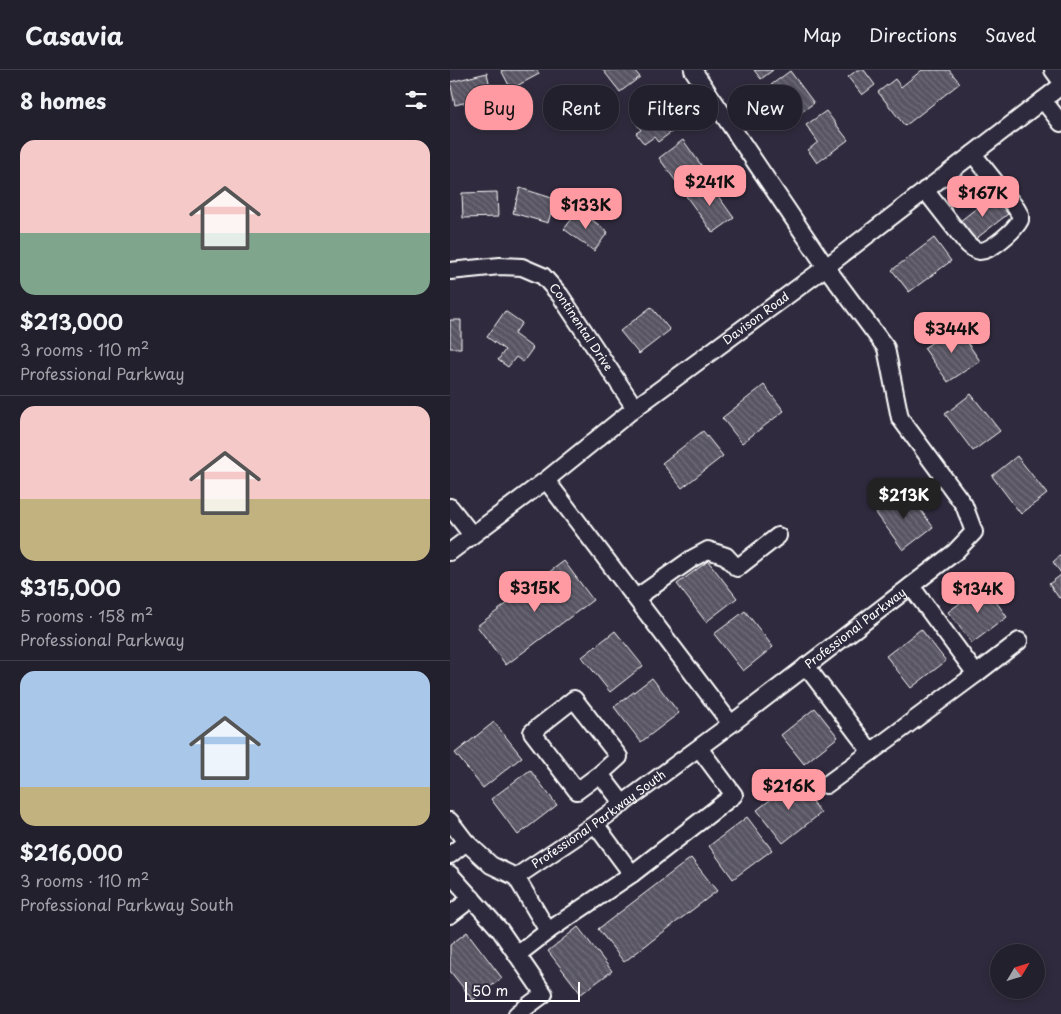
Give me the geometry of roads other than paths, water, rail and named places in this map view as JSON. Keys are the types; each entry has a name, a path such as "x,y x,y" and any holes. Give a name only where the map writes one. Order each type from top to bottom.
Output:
{"street":[{"path":"693,70 826,267"},
{"path":"1053,70 1061,81"},
{"name":"Davison Road","path":"450,552 546,480 635,408 826,267 1061,86"},
{"path":"1043,100 1061,123"},
{"path":"925,190 964,240 976,250 982,251 988,248 1013,231 1020,220 1020,215 973,154"},
{"name":"Continental Drive","path":"450,271 500,266 522,267 542,276 560,295 635,408"},
{"name":"Professional Parkway","path":"732,724 955,552 974,532 964,505 900,418 886,348 826,267"},
{"path":"546,480 732,724"},
{"path":"450,507 472,535"},
{"path":"636,598 693,558 708,550 726,556 737,568 778,536"},
{"path":"911,586 976,674"},
{"path":"826,786 1019,640"},
{"path":"806,666 871,752"},
{"path":"574,699 619,757 600,774 577,791 532,732 574,699"},
{"name":"Professional Parkway South","path":"516,877 595,824 732,724"},
{"path":"517,955 548,931 632,874 734,795 699,748"},
{"path":"600,774 623,804"},
{"path":"450,821 466,842 492,865 516,877 548,931"},
{"path":"595,824 632,874"},
{"path":"450,855 466,842"},
{"path":"450,874 500,930 544,994 517,1014"},
{"path":"450,915 472,898"}]}
